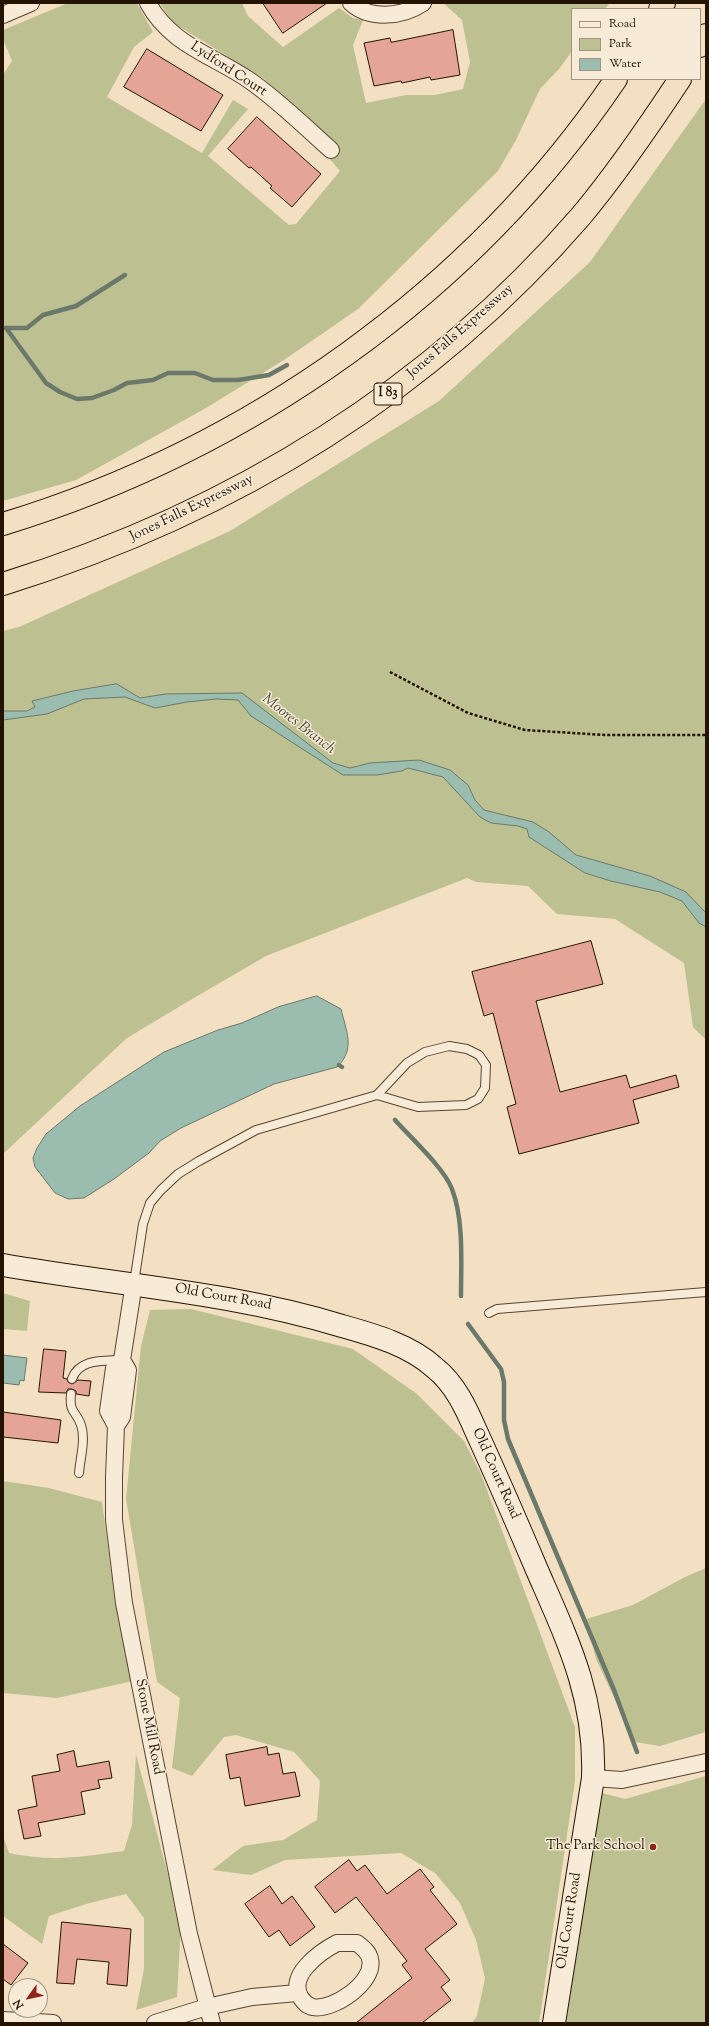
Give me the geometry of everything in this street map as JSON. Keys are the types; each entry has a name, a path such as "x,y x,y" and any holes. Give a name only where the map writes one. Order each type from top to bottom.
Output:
{"highway":[{"path":"701,44 706,35"},
{"path":"3,524 89,495 198,446 252,417 305,384 360,344 420,296 482,240 539,178 600,102 615,80"},
{"name":"Jones Falls Expressway","path":"3,584 109,548 163,525 226,495 296,456 394,389 456,340 519,281 581,215 642,136 679,80"}],"main road":[{"name":"Old Court Road","path":"3,1265 254,1303 310,1316 353,1329 409,1350 424,1359 446,1379 464,1405 565,1635 589,1710 594,1754 593,1778 554,2023"}],"street":[{"path":"3,15 31,3"},
{"name":"Lydford Court","path":"148,3 156,18 172,34 249,80 331,150"},
{"path":"351,3 356,7 370,13 389,15 402,13 423,3"},
{"name":"Stone Mill Road","path":"134,1284 122,1360 128,1370 122,1417 116,1426 114,1520 124,1603 189,1934 212,2023"},
{"path":"593,1778 622,1780 706,1762"},
{"path":"337,1943 357,1943 365,1950 370,1959 370,1971 364,1982 351,1994 338,2002 326,2007 313,2007 305,2003 297,1993 296,1986 299,1977 305,1969 337,1943"},
{"path":"155,2023 207,2007 252,1997 297,1993"},
{"path":"3,2020 53,2023"}],"lane":[{"path":"134,1284 143,1224 150,1203 178,1174 222,1147 256,1130 377,1095 407,1063 425,1052 449,1046 467,1048 479,1055 486,1065 485,1088 478,1099 466,1105 418,1107 377,1095"},
{"path":"488,1313 497,1309 706,1292"},
{"path":"72,1379 74,1374 82,1365 91,1362 122,1360"},
{"path":"70,1394 70,1408 81,1425 83,1437 79,1473"}],"path":[{"path":"390,672 468,713 525,730 605,735 706,735"}],"green space":[{"path":"68,3 137,3 153,32 134,47 107,97 202,153 233,100 248,109 208,156 289,225 296,224 340,171 329,158 339,146 263,78 172,22 160,3 242,3 248,16 283,47 339,8 353,18 363,20 353,45 366,103 406,95 435,95 463,89 470,62 462,20 443,3 610,3 606,8 571,8 571,52 559,69 540,89 516,140 498,171 358,309 284,360 206,408 76,480 3,501 3,75 12,61 3,39 3,30"},
{"path":"706,99 706,1040 693,1027 684,963 615,919 557,914 528,886 476,882 467,878 266,956 187,1002 127,1038 3,1154 3,631 19,627 230,531 439,401 590,262"},
{"path":"3,1293 30,1301 27,1331 3,1329"},
{"path":"191,1309 353,1349 417,1394 464,1441 481,1474 575,1727 575,1781 539,2023 472,2023 477,2016 485,1978 476,1940 460,1903 435,1873 401,1853 285,1860 251,1875 212,1870 243,1846 283,1840 317,1820 320,1781 294,1752 236,1735 224,1737 192,1776 172,1768 180,1698 157,1682 126,1499 141,1346 150,1310"},
{"path":"3,1481 49,1488 102,1502 113,1582 133,1681 57,1698 3,1693"},
{"path":"706,1568 706,1732 660,1746 635,1742 596,1659 586,1619 633,1605 685,1577"},
{"path":"136,1754 181,1924 177,1997 136,2010 144,1969 144,1918 126,1894 86,1904 49,1916 42,1944 3,1916 3,1836 9,1853 25,1856 66,1858 124,1851 132,1825"},
{"name":"The Park School","path":"706,1776 706,2023 566,2023 602,1793 625,1799"}],"water":[{"path":"117,684 140,698 166,694 242,693 333,763 350,768 370,763 419,760 450,770 468,785 475,800 484,810 533,822 549,832 576,855 650,876 686,892 706,913 706,927 699,923 682,901 660,892 611,881 585,873 529,837 527,829 518,826 491,823 480,817 443,777 408,768 402,771 377,775 343,775 251,716 238,700 216,699 187,702 155,708 125,697 84,699 47,714 3,720 3,711 27,711 35,707 32,701 73,691"},
{"path":"317,996 341,1009 347,1032 348,1047 343,1060 337,1067 274,1084 181,1128 160,1141 149,1153 114,1179 84,1198 68,1199 55,1193 35,1167 33,1158 37,1148 46,1134 80,1106 164,1052 218,1030 242,1023 278,1007"},
{"path":"3,1355 27,1358 24,1381 20,1380 19,1385 3,1383"}],"building":[{"path":"263,3 327,3 283,33"},
{"path":"453,30 460,75 431,80 430,77 402,83 401,81 374,86 364,43 390,38 391,42"},
{"path":"147,49 223,95 201,131 124,87"},
{"path":"257,117 321,174 292,207 270,188 272,186 228,149"},
{"path":"591,941 603,984 536,1001 560,1092 626,1075 630,1088 676,1075 679,1087 633,1100 639,1123 519,1154 507,1107 516,1104 493,1013 484,1016 472,972"},
{"path":"44,1349 66,1351 63,1378 67,1379 68,1382 72,1384 78,1380 91,1381 89,1396 76,1394 76,1391 72,1389 68,1389 66,1393 39,1392"},
{"path":"3,1412 61,1420 58,1443 3,1437"},
{"path":"267,1747 268,1755 279,1753 283,1774 295,1772 300,1796 245,1806 240,1777 230,1779 226,1755"},
{"path":"74,1751 77,1767 109,1761 112,1778 98,1780 100,1788 81,1792 85,1814 38,1823 41,1836 24,1839 18,1810 37,1806 32,1776 60,1771 57,1755"},
{"path":"349,1860 357,1871 365,1865 387,1894 420,1869 434,1887 430,1890 457,1924 425,1949 450,1980 441,1987 451,2000 422,2023 356,2023 412,1978 402,1965 407,1961 356,1897 335,1913 315,1887"},
{"path":"270,1886 282,1904 292,1896 315,1927 290,1946 279,1930 269,1937 245,1904"},
{"path":"62,1922 131,1929 127,1986 107,1984 109,1962 77,1959 74,1984 57,1983"},
{"path":"3,1944 28,1963 16,1978 8,1978 8,1983 3,1979"}],"waterway":[{"path":"6,328 27,328 43,315 76,306 125,275"},
{"path":"6,328 46,383 60,392 77,399 92,398 114,390 127,383 153,380 168,373 195,373 213,380 238,380 269,375 287,365"},
{"path":"395,1120 435,1163 452,1189 456,1201 460,1228 461,1296"},
{"path":"468,1324 501,1369 504,1382 504,1420 508,1439 614,1690 637,1752"}],"place":[{"name":"The Park School","path":"653,1847"}],"water label":[{"name":"Moores Branch","path":"298,725"}]}
